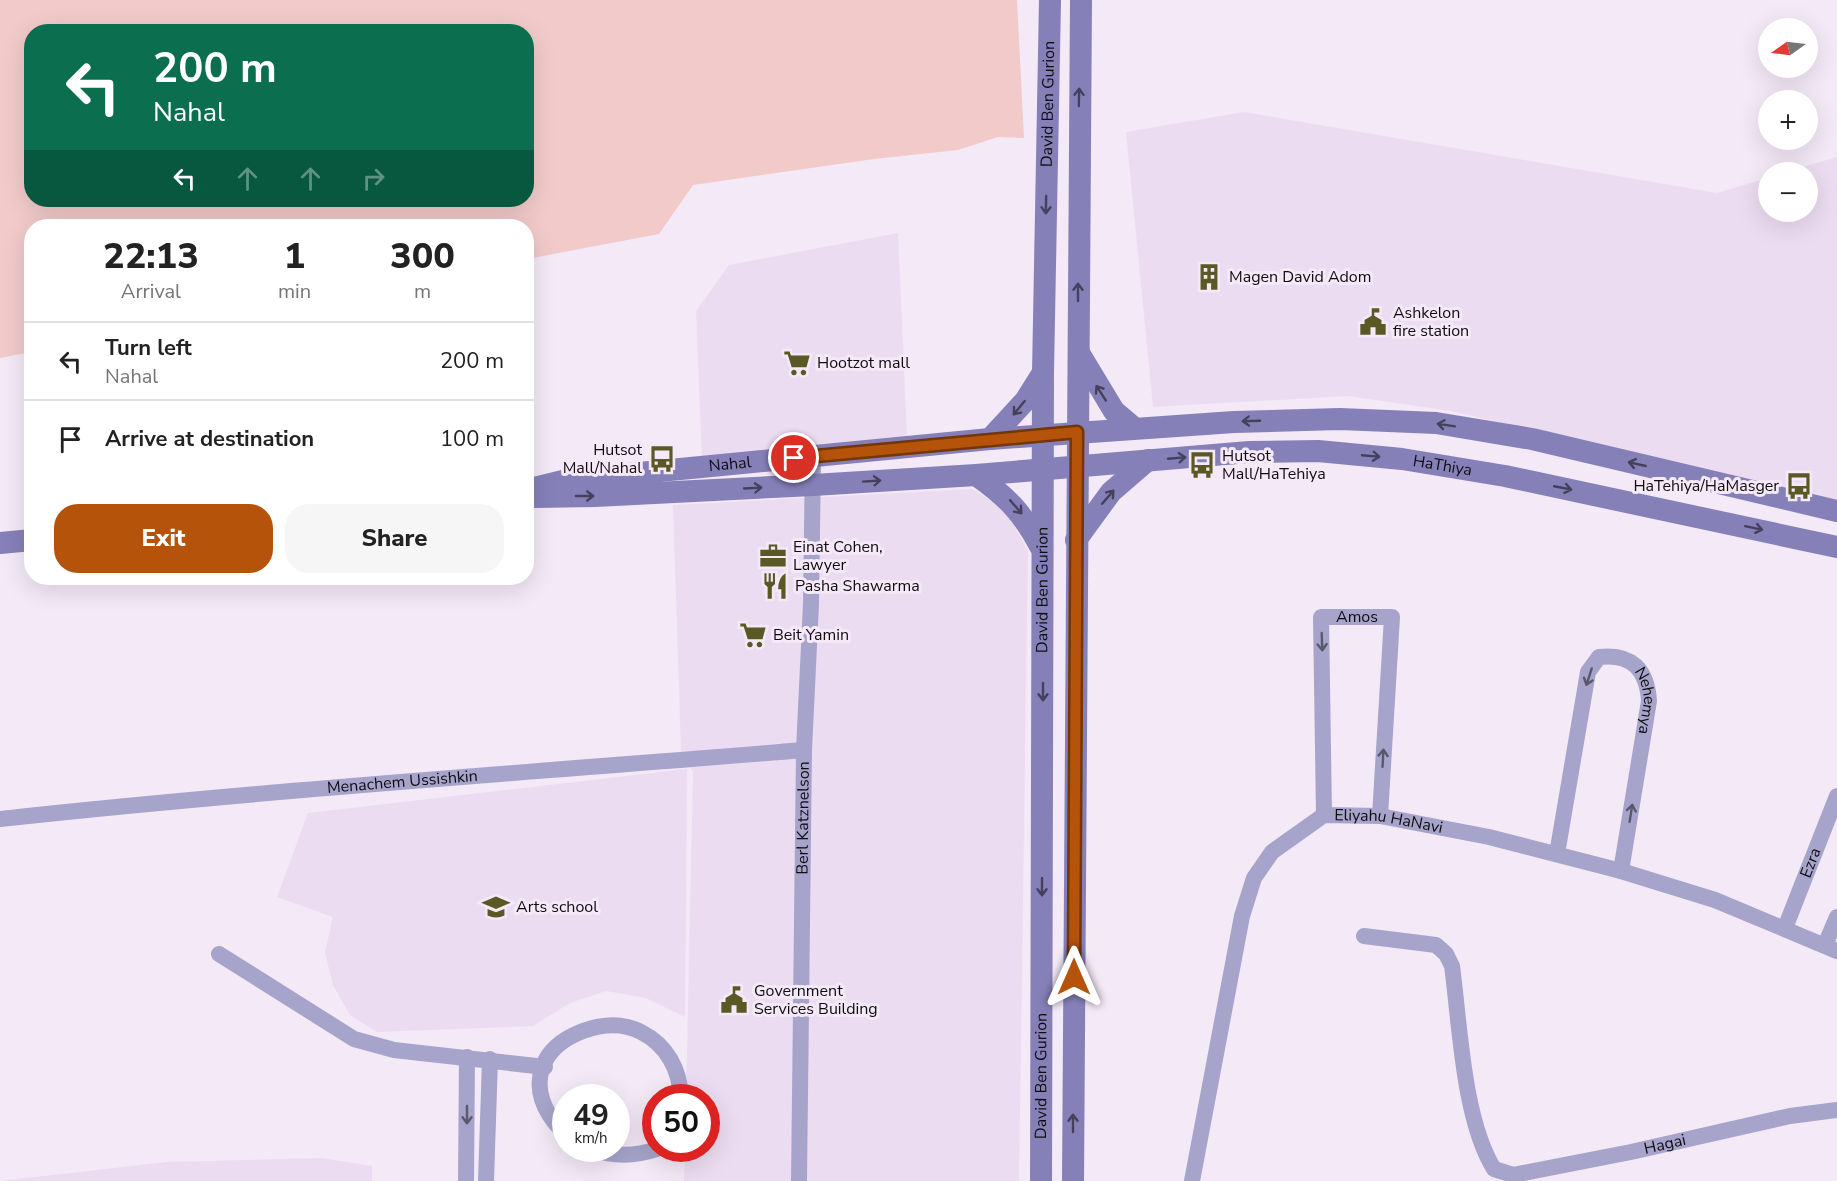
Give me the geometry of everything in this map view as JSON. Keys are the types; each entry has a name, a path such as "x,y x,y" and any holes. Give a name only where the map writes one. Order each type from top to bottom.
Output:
{"main road":[{"name":"David Ben Gurion","path":"1041,1181 1042,435 1050,0"},
{"name":"David Ben Gurion","path":"1073,1181 1076,466 1081,0"},
{"path":"1078,351 1113,411 1134,428"},
{"path":"990,439 1026,401 1043,372"},
{"path":"1077,432 1340,419 1436,423 1532,440 1837,511"},
{"name":"Nahal","path":"534,488 567,480 1077,432"},
{"name":"HaThiya","path":"1042,469 1249,452 1318,451 1402,459 1584,492 1837,547"},
{"path":"1076,540 1111,492 1148,460"},
{"name":"Nahal","path":"534,497 813,485 1042,469"},
{"path":"976,475 1010,500 1026,519 1042,550"},
{"path":"0,543 24,541"}],"street":[{"name":"Berl Katznelson","path":"799,1181 804,750 813,456"},
{"name":"Amos","path":"1323,815 1321,617 1392,616 1380,816"},
{"name":"Nehemya","path":"1557,854 1588,672 1599,657 1614,655 1629,660 1640,670 1648,683 1649,701 1621,871"},
{"name":"Menachem Ussishkin","path":"0,819 178,799 272,795 804,750"},
{"name":"Ezra","path":"1785,928 1837,796"},
{"name":"Eliyahu HaNavi","path":"1192,1181 1242,915 1254,878 1272,852 1323,815 1380,816 1557,854 1715,900 1831,948"},
{"path":"1831,948 1837,917"},
{"name":"Hagai","path":"1364,936 1436,945 1446,954 1452,966 1470,1096 1483,1151 1494,1169 1513,1175 1631,1152 1790,1116 1837,1110"},
{"path":"219,954 354,1039 394,1050 545,1067"},
{"path":"642,1159 618,1167 593,1165 570,1155 553,1138 542,1115 539,1091 545,1067 558,1048 575,1034 596,1026 618,1025 640,1031 659,1044 673,1062 680,1084"},
{"path":"466,1181 467,1057"},
{"path":"486,1181 490,1059"}],"shaded area":[{"path":"0,0 1017,0 1024,138 998,137 958,150 874,159 693,185 659,234 534,258 534,219 24,219 24,353 0,358"},
{"path":"1244,112 1717,193 1758,181 1758,222 1818,222 1818,163 1837,157 1837,503 1451,411 1348,396 1153,407 1126,132"},
{"name":"Hootzot mall","path":"898,233 907,438 702,460 696,311 729,265"},
{"path":"972,489 1004,508 1028,551 1019,1181 684,1181 685,1162 720,1162 720,1084 686,1084 693,772 681,750 673,505"},
{"name":"Arts school","path":"687,769 685,1017 646,998 606,991 570,1003 533,1026 377,1032 350,1015 333,985 325,953 333,917 277,897 308,813"},
{"path":"322,1158 372,1166 372,1181 0,1181 167,1162"}],"place":[{"name":"Magen David Adom","path":"1209,277"},
{"name":"Ashkelon fire station","path":"1373,322"},
{"name":"Hootzot mall","path":"797,363"},
{"name":"Hutsot Mall/Nahal","path":"662,459"},
{"name":"Hutsot Mall/HaTehiya","path":"1202,465"},
{"name":"HaTehiya/HaMasger","path":"1799,486"},
{"name":"Einat Cohen, Lawyer","path":"773,556"},
{"name":"Pasha Shawarma","path":"775,586"},
{"name":"Beit Yamin","path":"753,635"},
{"name":"Arts school","path":"496,907"},
{"name":"Government Services Building","path":"734,1000"}],"route":[{"path":"794,458 1077,432 1074,977"}]}
